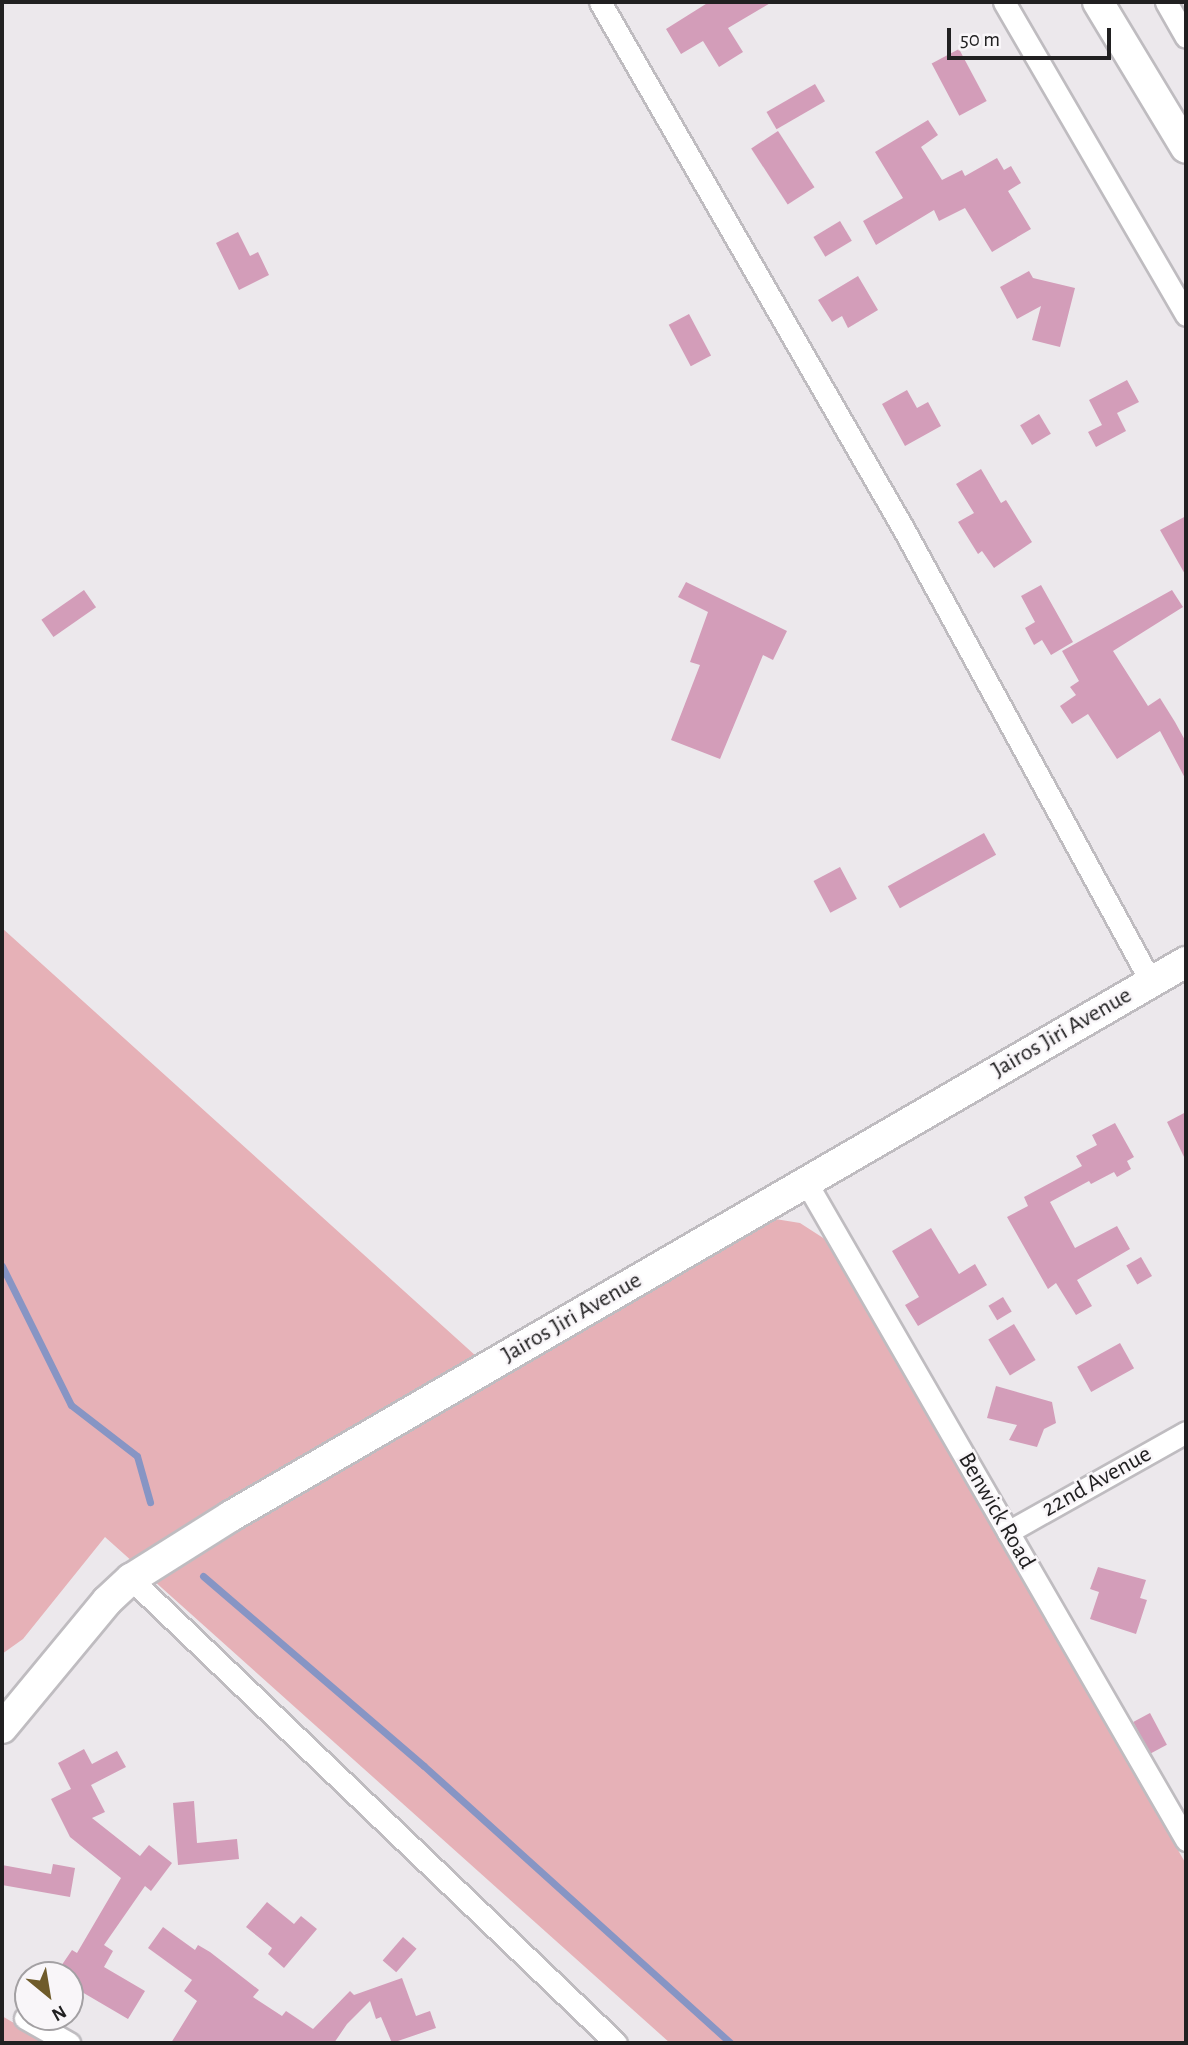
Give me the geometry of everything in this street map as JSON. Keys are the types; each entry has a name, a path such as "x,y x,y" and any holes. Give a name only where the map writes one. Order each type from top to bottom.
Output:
{"main road":[{"path":"1098,2 1186,148"},
{"name":"Jairos Jiri Avenue","path":"7,1710 107,1601 131,1579 231,1516 1186,962"}],"street":[{"path":"600,2 903,528 1151,982"},
{"path":"1004,2 1186,315"},
{"path":"1166,2 1186,37"},
{"name":"Benwick Road","path":"806,1182 1186,1840"},
{"name":"22nd Avenue","path":"1008,1532 1186,1432"},
{"path":"131,1579 616,2043"},
{"path":"48,2031 69,2043"}],"shaded area":[{"path":"2,928 497,1375 769,1218 800,1223 831,1243 1186,1864 1186,2043 670,2043 105,1537 23,1639 2,1654"},
{"path":"2,2016 14,2023 14,2031 28,2031 48,2043 2,2043"}],"building":[{"path":"709,2 772,2 728,28 743,52 719,67 703,41 681,54 666,29"},
{"path":"959,49 987,101 959,116 932,64"},
{"path":"815,84 825,101 777,129 767,112"},
{"path":"928,120 938,135 921,147 942,180 962,170 965,176 997,158 1004,170 1011,166 1021,183 1008,191 1031,229 992,252 965,208 939,221 934,210 876,245 863,221 903,198 875,152"},
{"path":"778,131 814,187 788,205 751,148"},
{"path":"840,221 852,241 825,257 813,237"},
{"path":"238,232 250,256 258,252 269,275 239,290 216,243"},
{"path":"1029,271 1033,278 1075,288 1060,347 1032,340 1041,306 1017,319 1000,287"},
{"path":"858,276 878,310 848,328 842,316 832,322 818,300"},
{"path":"689,314 711,355 691,366 669,325"},
{"path":"1127,380 1139,402 1117,413 1126,431 1096,447 1088,432 1102,425 1089,400"},
{"path":"907,390 917,408 928,402 941,426 905,446 882,404"},
{"path":"1039,414 1051,434 1032,445 1020,425"},
{"path":"981,469 1001,503 1006,500 1032,542 994,568 982,551 978,554 958,522 974,513 956,484"},
{"path":"1186,516 1186,576 1160,530"},
{"path":"686,582 787,631 773,660 763,655 720,759 671,740 700,665 690,662 708,612 678,597"},
{"path":"1041,585 1073,642 1051,655 1042,640 1034,645 1025,628 1035,622 1021,596"},
{"path":"84,590 96,607 53,637 41,620"},
{"path":"1172,590 1183,607 1113,651 1148,706 1160,698 1175,722 1186,742 1186,780 1160,731 1117,759 1088,714 1072,724 1060,706 1076,695 1070,687 1079,681 1062,651"},
{"path":"984,833 996,855 900,908 888,886"},
{"path":"840,867 857,899 830,913 814,881"},
{"path":"1186,1112 1186,1161 1167,1122"},
{"path":"1115,1123 1134,1157 1127,1161 1131,1169 1117,1177 1114,1172 1091,1184 1089,1181 1050,1202 1075,1248 1117,1226 1130,1249 1077,1280 1092,1306 1076,1315 1056,1283 1048,1289 1007,1217 1028,1206 1024,1197 1082,1166 1076,1156 1097,1145 1092,1135"},
{"path":"931,1228 959,1274 975,1264 987,1285 918,1326 905,1305 919,1297 892,1251"},
{"path":"1141,1257 1152,1276 1137,1285 1126,1266"},
{"path":"1003,1297 1012,1312 997,1320 988,1306"},
{"path":"1014,1324 1036,1360 1010,1375 988,1339"},
{"path":"1120,1343 1134,1368 1091,1392 1077,1367"},
{"path":"996,1386 1052,1402 1056,1423 1044,1429 1037,1447 1009,1440 1017,1425 987,1418"},
{"path":"1098,1567 1146,1580 1140,1598 1147,1600 1136,1634 1090,1619 1099,1592 1090,1589"},
{"path":"1150,1713 1167,1745 1150,1754 1133,1722"},
{"path":"84,1749 92,1764 117,1751 126,1767 91,1785 105,1812 92,1818 140,1856 149,1845 172,1863 151,1891 145,1886 104,1945 113,1951 104,1967 145,1991 128,2019 84,1993 84,1961 65,1961 72,1950 77,1953 121,1878 70,1837 51,1799 71,1789 58,1763"},
{"path":"194,1801 197,1843 237,1839 239,1859 178,1865 173,1803"},
{"path":"53,1864 75,1868 70,1897 2,1885 2,1865 51,1874"},
{"path":"267,1902 294,1924 301,1916 317,1929 284,1968 268,1954 272,1948 246,1927"},
{"path":"163,1927 195,1950 198,1945 210,1952 259,1990 253,1997 282,2016 286,2011 313,2029 350,1991 354,1995 402,1978 416,2016 430,2011 436,2028 392,2043 381,2017 376,2019 370,2001 347,2024 334,2043 171,2043 197,2001 184,1991 192,1980 148,1948"},
{"path":"403,1937 417,1949 396,1972 383,1960"}],"waterway":[{"path":"2,1266 71,1405 137,1456 150,1502"},
{"path":"203,1576 424,1766 731,2043"}]}
